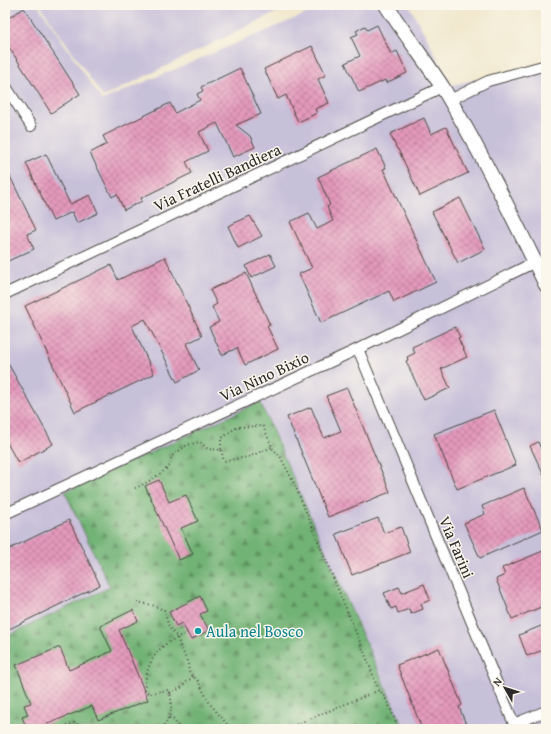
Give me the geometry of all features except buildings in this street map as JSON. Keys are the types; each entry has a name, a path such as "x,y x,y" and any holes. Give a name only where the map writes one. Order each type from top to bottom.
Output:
{"street":[{"path":"386,5 442,87 546,285"},
{"path":"451,103 488,81 546,65"},
{"path":"5,85 31,126"},
{"name":"Via Fratelli Bandiera","path":"5,294 442,87"},
{"name":"Via Nino Bixio","path":"5,514 358,348 535,262"},
{"name":"Via Farini","path":"358,348 514,724 546,711"}],"path":[{"path":"272,447 248,457 224,461 221,450 221,439 234,429 251,426 263,426 272,447 280,456 294,483 376,684 387,701 399,729"},
{"path":"136,488 143,486 167,468 171,464 172,456 187,445 200,442 208,449 221,450"},
{"path":"137,602 152,605 164,610 169,627 177,637 188,663 189,672 198,681 210,704 231,729"},
{"path":"170,693 168,690 151,693 146,692 144,686 150,663 162,645 187,633"},
{"path":"170,693 181,688 194,676"},
{"path":"285,729 380,690"},
{"path":"161,729 169,718 172,709 170,693"},
{"path":"169,718 174,720 179,729"},
{"path":"59,729 76,722 80,729"},
{"path":"220,729 227,724"}],"shaded area":[{"path":"5,5 38,5 102,100 327,5 409,5 452,85 546,63 546,729 5,729"},
{"path":"40,5 291,5 103,97"}],"green space":[{"path":"260,402 404,729 5,729 5,637 110,587 65,492"}],"place":[{"name":"Aula nel Bosco","path":"198,631"}]}
